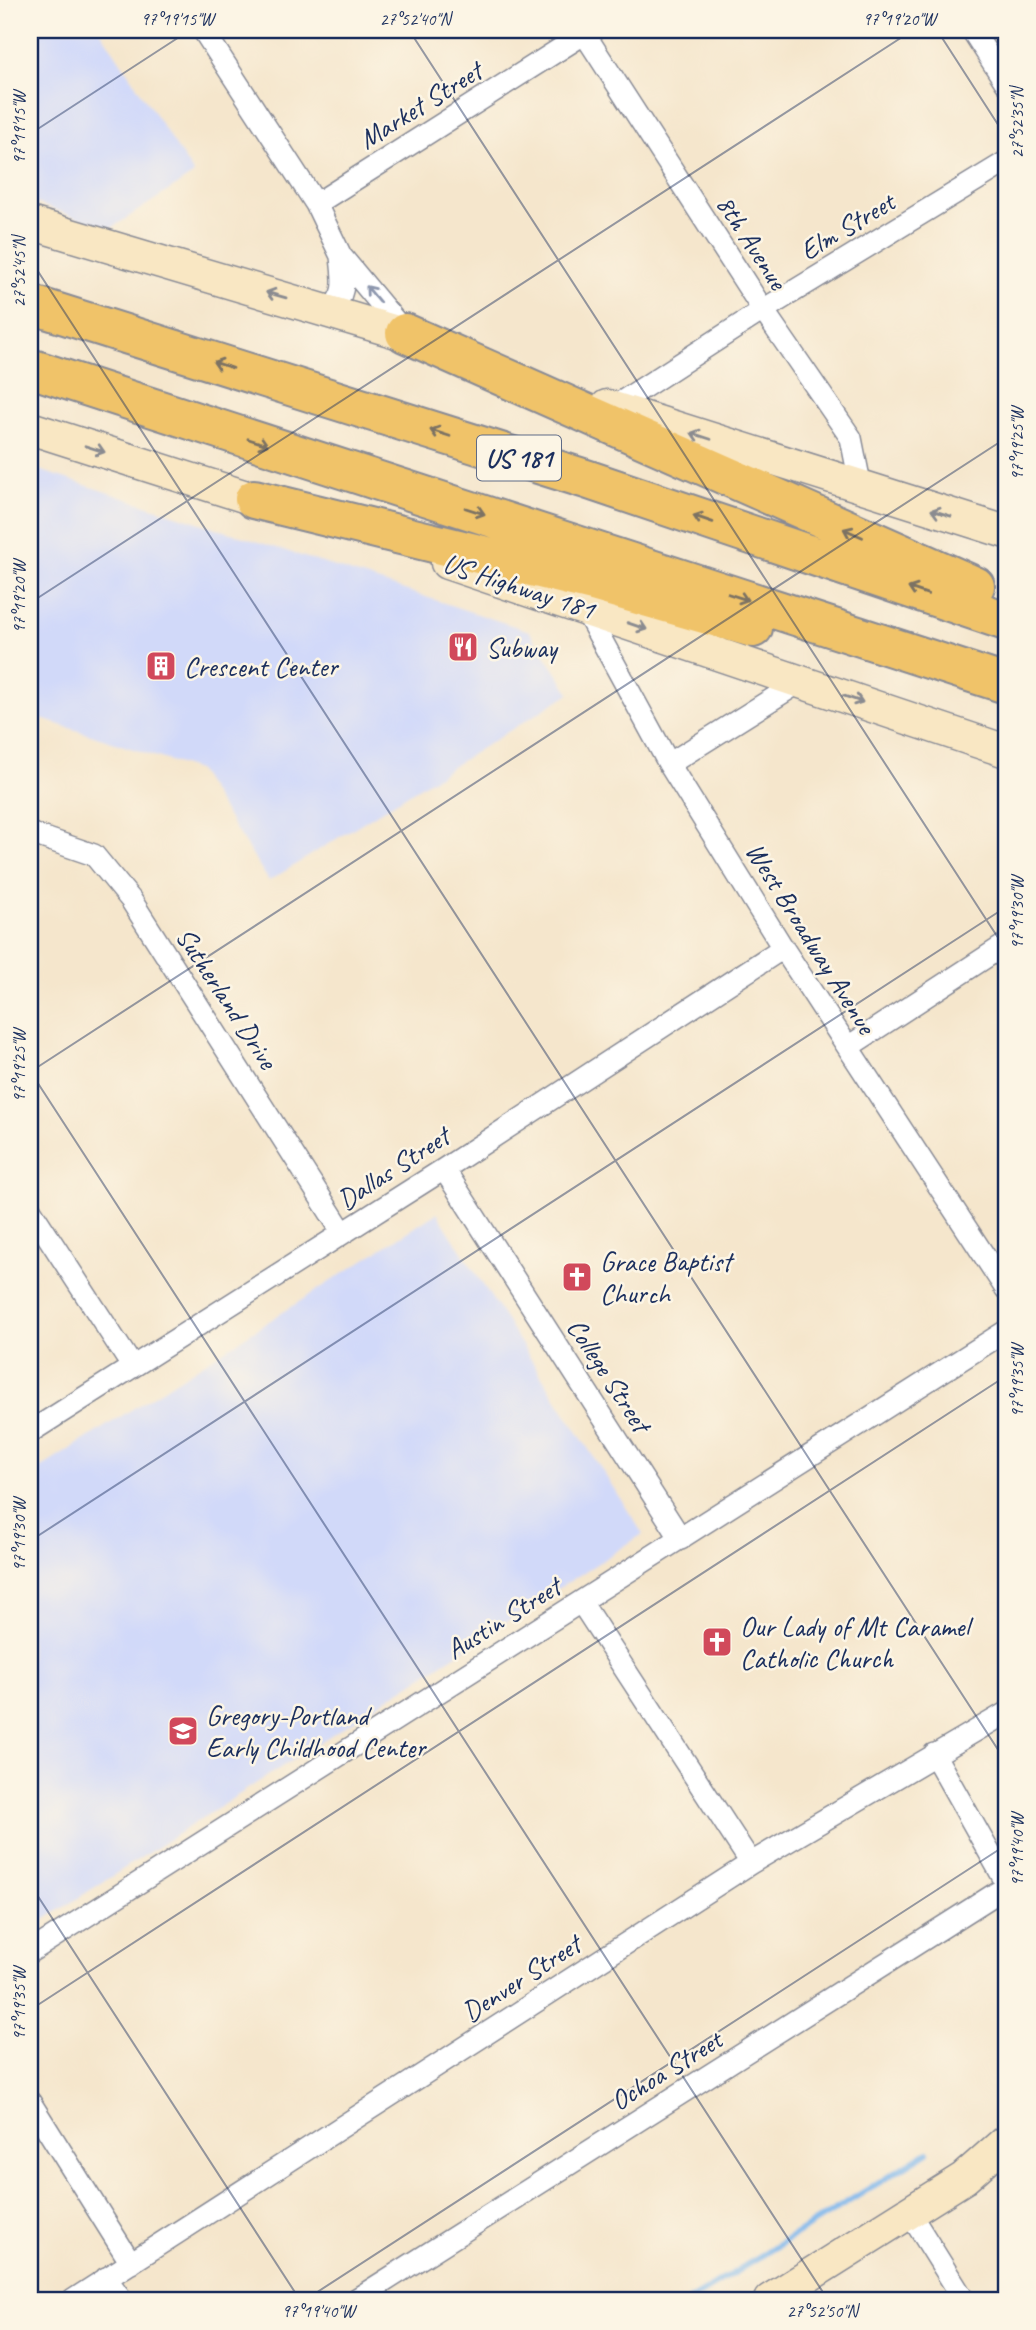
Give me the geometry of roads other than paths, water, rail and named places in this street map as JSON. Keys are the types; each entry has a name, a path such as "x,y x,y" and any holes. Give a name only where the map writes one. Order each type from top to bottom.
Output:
{"highway":[{"name":"US 181","path":"30,304 586,480 1006,621"},
{"path":"405,333 940,572 1006,598"},
{"name":"US 181","path":"30,368 1006,684"},
{"path":"254,499 593,582 1006,701"}],"main road":[{"path":"30,223 405,333 612,408 1006,532"},
{"name":"US Highway 181","path":"30,428 584,608 1006,751"},
{"path":"770,2300 964,2178 1006,2141"}],"street":[{"path":"203,30 316,204 341,256 405,333"},
{"path":"972,30 1006,83"},
{"name":"Market Street","path":"316,204 586,31"},
{"name":"8th Avenue","path":"586,31 763,310 851,438 861,488"},
{"name":"Elm Street","path":"612,408 763,310 1006,162"},
{"path":"328,310 340,301 344,287 341,256"},
{"name":"West Broadway Avenue","path":"584,608 669,764 783,948 1006,1289"},
{"path":"669,764 801,681"},
{"name":"Sutherland Drive","path":"30,833 94,855 131,900 343,1233"},
{"path":"848,1047 1006,944"},
{"name":"Dallas Street","path":"30,1432 444,1169 783,948"},
{"name":"College Street","path":"444,1169 681,1539"},
{"path":"30,1209 132,1366"},
{"name":"Austin Street","path":"30,1952 1006,1331"},
{"path":"581,1602 751,1863"},
{"name":"Denver Street","path":"73,2300 751,1863 1006,1713"},
{"path":"934,1754 1006,1882"},
{"name":"Ochoa Street","path":"355,2300 1006,1887"},
{"path":"30,2102 131,2263"},
{"path":"909,2212 964,2300"},
{"path":"106,2278 122,2300"}],"waterway":[{"path":"690,2300 928,2152"}],"place":[{"name":"Subway","path":"463,647"},
{"name":"Crescent Center","path":"161,666"},
{"name":"Grace Baptist Church","path":"577,1277"},
{"name":"Our Lady of Mt Caramel Catholic Church","path":"717,1642"},
{"name":"Gregory-Portland Early Childhood Center","path":"183,1731"}]}
